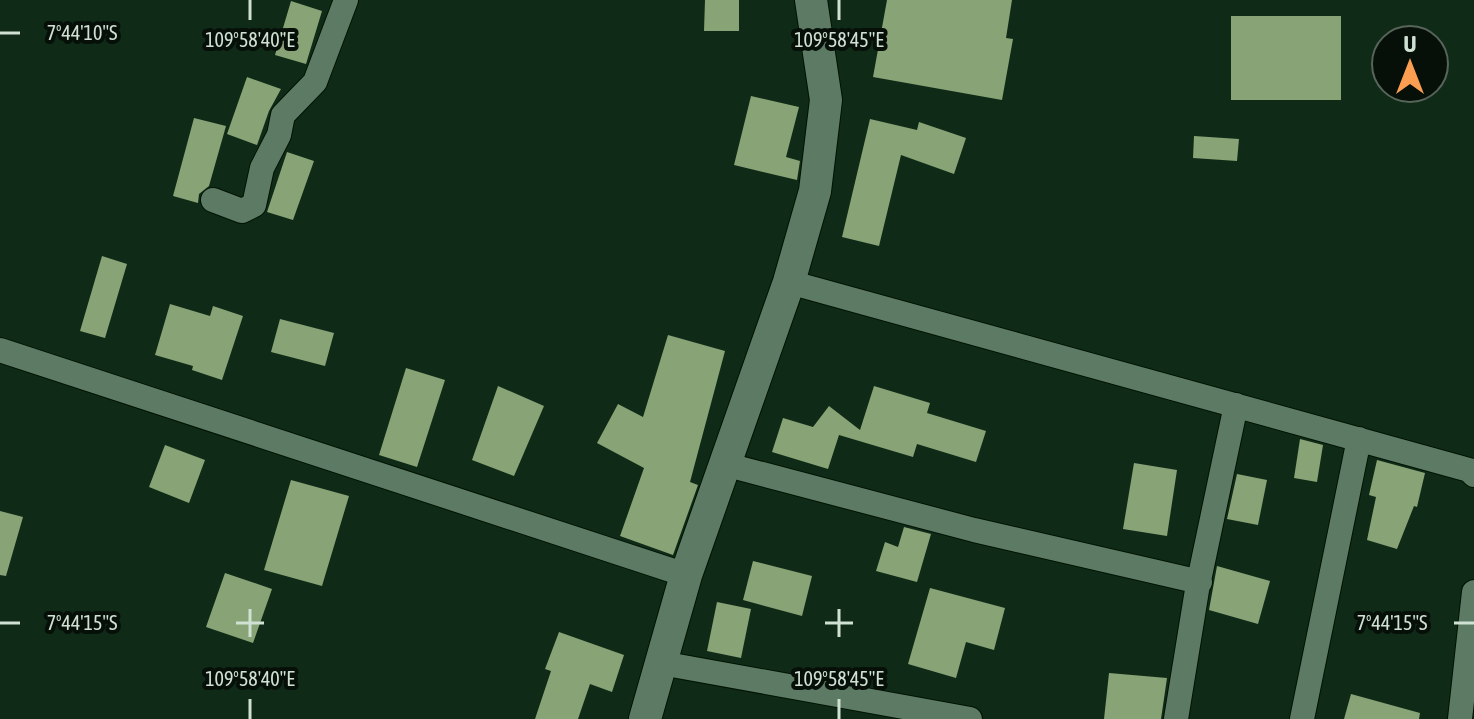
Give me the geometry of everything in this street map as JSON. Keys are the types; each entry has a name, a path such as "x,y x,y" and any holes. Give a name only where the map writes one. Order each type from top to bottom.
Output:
{"main road":[{"path":"645,719 686,575 789,282 815,191 823,148 826,100 811,0"}],"street":[{"path":"213,200 242,211 254,205 262,168 279,135 283,115 315,82 346,0"},
{"path":"789,282 1359,439 1469,470 1474,475"},
{"path":"0,350 686,575"},
{"path":"1176,719 1236,405"},
{"path":"1302,719 1359,439"},
{"path":"724,464 974,530 1200,582"},
{"path":"1460,719 1474,592"},
{"path":"661,663 970,719"}],"building":[{"path":"705,0 739,0 739,31 704,31"},
{"path":"887,0 1012,0 1006,38 1013,39 1002,100 873,77"},
{"path":"291,1 322,11 306,64 275,55"},
{"path":"1231,16 1341,16 1341,100 1231,100"},
{"path":"247,77 281,89 257,145 227,134"},
{"path":"751,96 799,107 786,157 800,161 797,180 734,165"},
{"path":"194,118 226,126 209,186 199,194 198,203 173,196"},
{"path":"870,119 917,130 919,122 966,138 954,174 901,155 879,246 842,237"},
{"path":"1194,136 1239,139 1237,161 1193,158"},
{"path":"287,152 314,161 293,220 267,212"},
{"path":"102,256 127,264 105,338 80,331"},
{"path":"170,304 210,316 213,306 243,316 222,380 192,370 193,366 155,355"},
{"path":"280,319 334,333 325,366 271,352"},
{"path":"668,335 725,351 690,482 698,485 673,555 620,536 644,468 597,443 618,404 643,417"},
{"path":"406,368 445,380 417,467 379,455"},
{"path":"498,386 544,406 514,476 472,460"},
{"path":"874,386 930,403 927,413 986,431 976,462 917,444 913,457 839,435 828,469 772,452 783,418 813,427 829,406 860,430"},
{"path":"1300,439 1323,445 1317,482 1294,478"},
{"path":"165,445 205,460 189,503 149,487"},
{"path":"1377,460 1425,473 1417,507 1414,506 1397,549 1367,540 1376,497 1369,495"},
{"path":"1134,463 1177,470 1167,536 1123,529"},
{"path":"1237,474 1267,480 1258,525 1227,519"},
{"path":"291,480 349,496 322,586 264,570"},
{"path":"0,511 23,517 6,576 0,575"},
{"path":"904,527 931,534 917,582 876,571 885,542 898,547"},
{"path":"753,561 812,576 802,616 743,600"},
{"path":"1217,566 1270,581 1258,624 1209,610"},
{"path":"225,573 272,589 253,643 206,627"},
{"path":"930,588 1005,608 994,650 966,642 956,678 908,664"},
{"path":"717,602 751,609 741,658 707,651"},
{"path":"559,632 624,655 612,692 590,684 578,719 535,719 551,671 545,669"},
{"path":"1109,673 1167,678 1161,719 1104,719"},
{"path":"1351,694 1420,713 1419,719 1344,719"}]}
